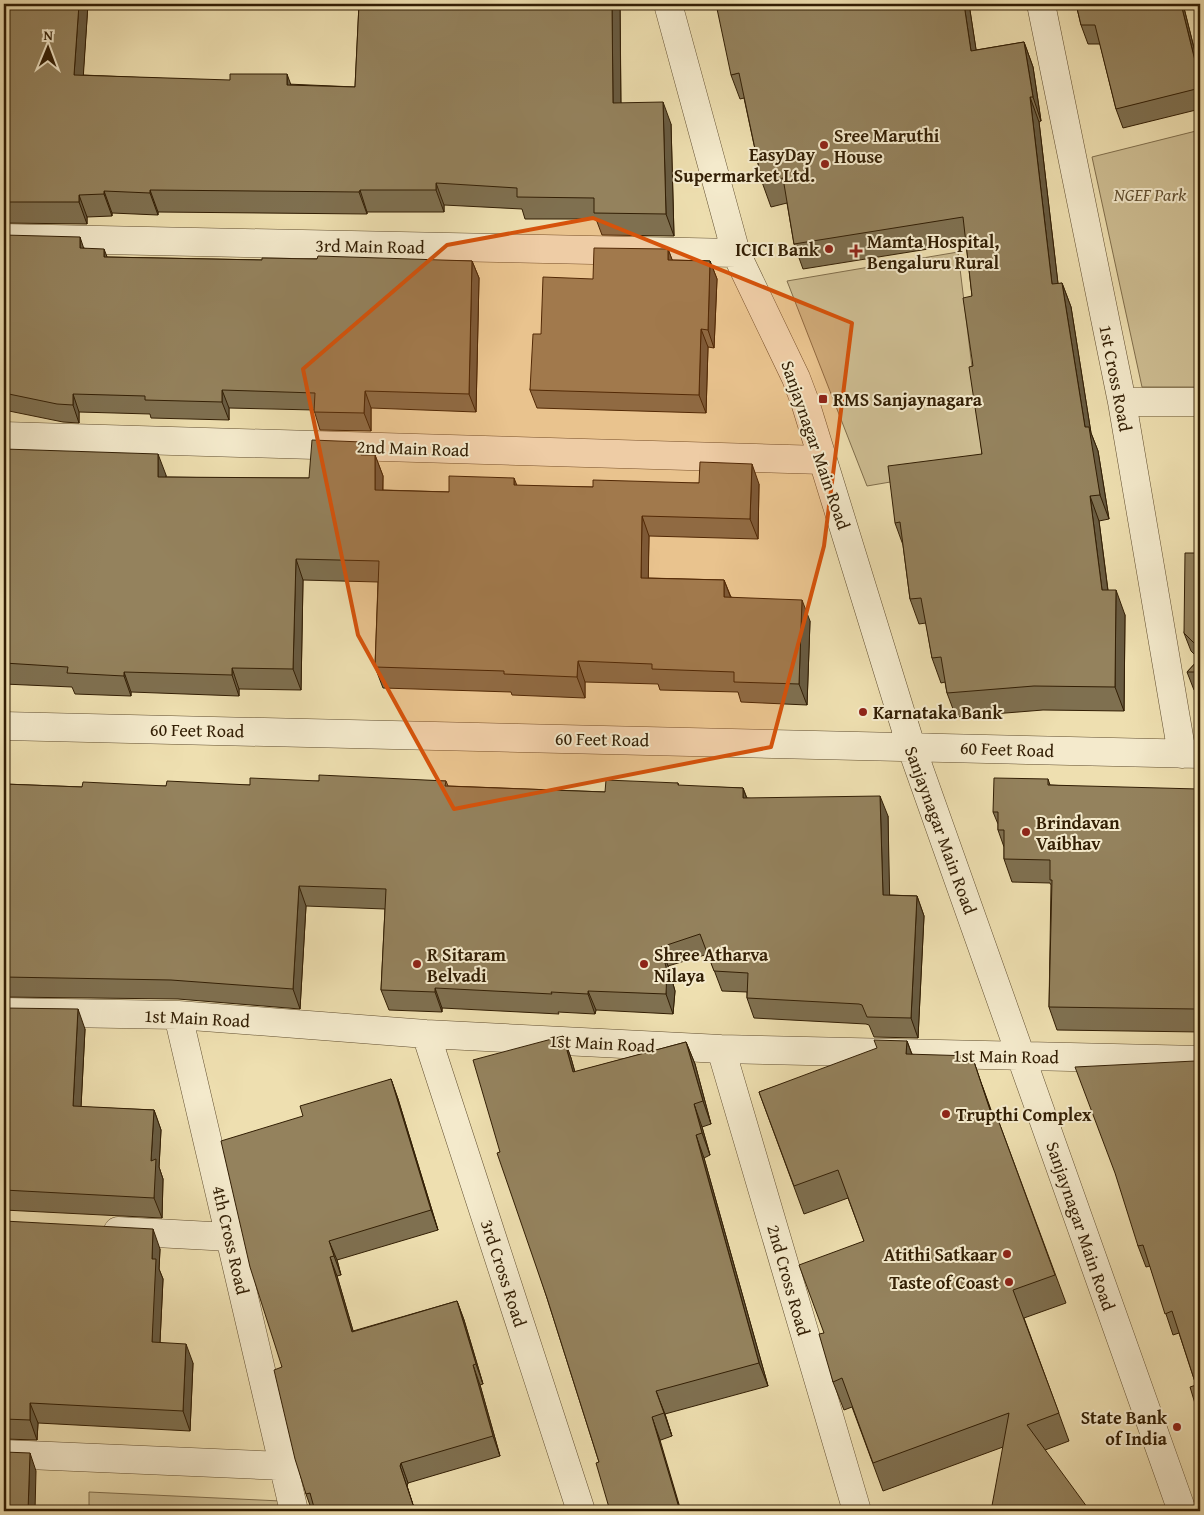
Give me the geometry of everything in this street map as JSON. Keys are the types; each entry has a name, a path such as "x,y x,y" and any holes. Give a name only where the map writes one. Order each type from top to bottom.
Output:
{"street":[{"name":"Sanjaynagar Main Road","path":"668,4 736,253 796,378 911,746 1182,1511"},
{"name":"1st Cross Road","path":"1041,4 1191,754"},
{"name":"3rd Main Road","path":"4,238 736,253"},
{"path":"1122,402 1200,402"},
{"name":"2nd Main Road","path":"4,436 823,460"},
{"name":"60 Feet Road","path":"4,726 1191,754"},
{"name":"1st Main Road","path":"4,1012 178,1015 426,1034 721,1049 1200,1060"},
{"name":"4th Cross Road","path":"178,1015 294,1511"},
{"name":"3rd Cross Road","path":"426,1034 581,1511"},
{"name":"2nd Cross Road","path":"721,1049 857,1511"},
{"path":"92,1230 230,1237"},
{"path":"4,1454 283,1466"}],"highlighted area":[{"path":"593,218 852,323 824,546 771,747 454,809 358,635 303,369 447,245"}],"green space":[{"name":"NGEF Park","path":"1200,130 1200,387 1142,387 1092,157"},
{"path":"958,252 984,466 867,486 787,281"},
{"path":"89,1492 281,1501 283,1511 89,1511"}],"building":[{"path":"4,4 79,4 74,75 230,80 230,74 287,74 287,85 355,87 359,4 612,4 613,103 663,102 666,214 594,213 594,198 517,197 517,188 436,183 436,190 360,190 359,192 150,190 150,193 104,191 104,194 79,195 79,202 4,202"},
{"path":"716,4 964,4 971,51 1024,42 1033,97 1030,97 1052,284 1062,283 1085,427 1089,427 1100,495 1090,496 1102,590 1116,590 1115,687 1034,686 947,693 941,657 932,658 921,598 910,599 900,522 895,523 888,466 982,454 969,367 973,366 963,298 972,296 963,217 794,244 783,178 762,182 739,73 731,75"},
{"path":"1076,4 1181,4 1200,81 1200,88 1116,109 1095,25 1081,25"},
{"path":"4,235 80,237 80,248 104,249 104,257 262,260 262,258 317,259 318,256 472,261 469,394 365,391 364,413 314,412 315,393 222,390 222,402 145,400 145,396 73,394 73,405 57,404 4,393"},
{"path":"594,248 668,249 668,260 710,261 708,330 701,329 699,395 530,390 533,334 541,334 543,277 593,279"},
{"path":"312,440 362,442 361,455 375,455 375,490 449,492 449,476 514,478 514,485 593,487 593,480 699,483 700,462 752,464 750,519 642,516 641,578 724,580 724,597 802,600 799,684 734,682 734,672 652,669 652,664 578,661 577,677 504,674 504,671 375,667 379,561 296,559 293,669 232,668 232,675 124,672 124,676 67,673 68,667 4,663 4,449 158,454 158,477 309,478"},
{"path":"1185,553 1200,553 1200,649 1184,633"},
{"path":"1200,658 1200,672 1187,672"},
{"path":"319,775 446,781 445,786 605,792 606,780 678,783 678,785 743,788 743,798 880,796 883,895 917,896 911,1018 867,1017 862,1005 859,1004 747,998 748,973 714,971 700,934 661,947 667,971 666,994 588,991 588,994 551,992 552,994 435,988 435,992 381,990 386,889 299,886 293,989 171,980 4,977 4,784 82,787 83,782 166,786 167,781 250,785 250,778 319,781"},
{"path":"994,778 1048,779 1048,785 1198,789 1196,899 1200,899 1200,995 1196,995 1196,1009 1049,1007 1052,880 1050,880 1050,860 1004,859 1004,830 998,830 998,812 993,812"},
{"path":"4,1008 78,1009 73,1106 154,1110 151,1161 156,1159 154,1198 4,1190"},
{"path":"563,1036 573,1072 686,1042 703,1101 694,1104 702,1133 696,1135 759,1363 656,1391 664,1413 652,1417 680,1511 610,1511 596,1463 599,1462 547,1298 497,1153 500,1152 473,1060"},
{"path":"874,1040 907,1041 906,1054 972,1056 993,1119 997,1117 1055,1275 1013,1290 1059,1413 1027,1425 1090,1511 991,1511 1009,1413 873,1463 842,1378 833,1382 819,1334 824,1333 799,1265 864,1241 838,1170 794,1186 759,1092 877,1048"},
{"path":"1195,1061 1195,1066 1200,1066 1200,1420 1190,1387 1196,1385 1172,1311 1165,1314 1143,1245 1138,1246 1115,1173 1075,1067"},
{"path":"391,1079 431,1210 329,1241 334,1256 330,1257 352,1332 457,1301 476,1364 473,1365 493,1436 401,1463 400,1466 415,1511 315,1511 310,1493 306,1494 295,1459 274,1370 282,1367 250,1267 221,1141 303,1116 300,1106"},
{"path":"4,1221 153,1229 152,1259 156,1259 152,1342 186,1344 183,1411 30,1403 30,1420 4,1419"},
{"path":"4,1452 30,1453 28,1511 4,1511"}],"place":[{"name":"Sree Maruthi House","path":"824,145"},
{"name":"EasyDay Supermarket Ltd.","path":"825,164"},
{"name":"ICICI Bank","path":"829,249"},
{"name":"Mamta Hospital, Bengaluru Rural","path":"856,251"},
{"name":"RMS Sanjaynagara","path":"823,399"},
{"name":"Karnataka Bank","path":"863,712"},
{"name":"Brindavan Vaibhav","path":"1026,832"},
{"name":"R Sitaram Belvadi","path":"417,964"},
{"name":"Shree Atharva Nilaya","path":"644,964"},
{"name":"Trupthi Complex","path":"946,1114"},
{"name":"Atithi Satkaar","path":"1007,1254"},
{"name":"Taste of Coast","path":"1009,1282"},
{"name":"State Bank of India","path":"1177,1427"}]}
